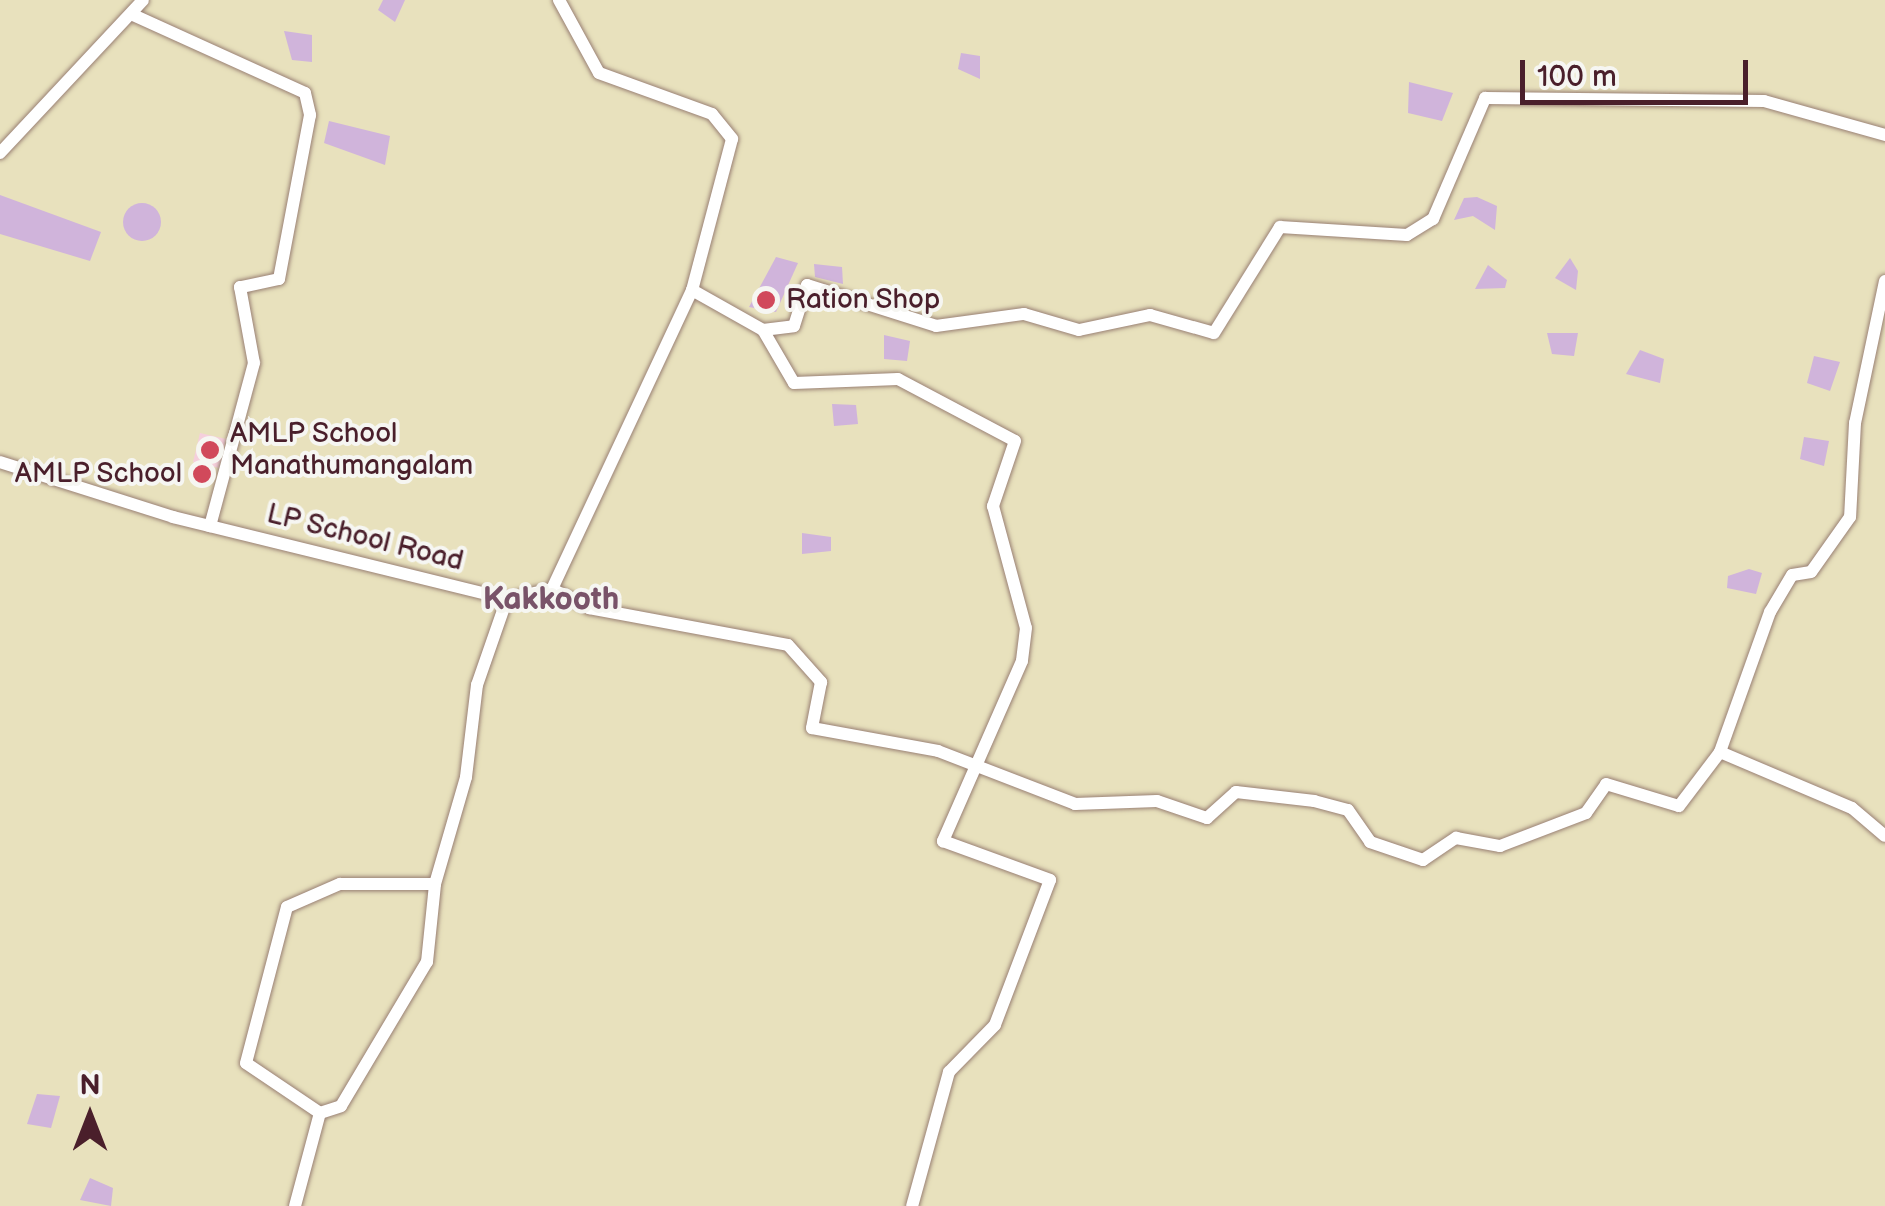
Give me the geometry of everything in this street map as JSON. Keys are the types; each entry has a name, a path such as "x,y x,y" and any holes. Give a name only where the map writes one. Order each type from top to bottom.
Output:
{"street":[{"path":"0,153 143,0"},
{"path":"552,589 692,290 732,139 712,114 599,73 559,0"},
{"path":"130,14 304,93 310,115 279,279 240,287 254,363 210,526"},
{"path":"763,330 794,326 808,284 936,326 1024,314 1079,330 1150,315 1214,332 1280,228 1407,235 1432,220 1485,98 1764,101 1885,135"},
{"path":"320,1113 342,1106 426,962 435,884 466,777 477,685 508,598 552,589 589,608 788,645 821,682 812,728 977,765 1075,804 1157,801 1207,818 1236,792 1314,801 1348,810 1370,842 1423,860 1456,838 1500,846 1586,813 1606,784 1679,806 1720,752 1770,612 1792,574 1811,572 1850,517 1855,423 1885,281"},
{"path":"692,290 763,330 794,383 898,379 1014,442 993,506 1026,628 1022,661 944,841 1050,880 995,1025 950,1072 912,1206"},
{"name":"LP School Road","path":"0,462 210,526 508,598"},
{"path":"1720,752 1852,808 1885,836"},
{"path":"320,1113 246,1063 286,907 340,884 435,884"},
{"path":"295,1206 320,1113"}],"shaded area":[{"name":"AMLP School Manathumangalam","path":"200,433 226,439 219,468 193,462"}],"building":[{"path":"383,0 405,0 395,22 378,10"},
{"path":"284,31 312,35 312,62 292,60"},
{"path":"961,53 980,56 980,79 958,69"},
{"path":"1409,82 1453,93 1442,121 1408,113"},
{"path":"329,121 390,136 385,165 324,143"},
{"path":"0,195 101,232 90,261 0,234"},
{"path":"1477,197 1497,206 1495,230 1473,216 1454,220 1464,198"},
{"path":"142,203 156,208 161,222 156,236 142,241 128,236 123,222 128,208"},
{"path":"776,257 798,263 776,312 749,307"},
{"path":"1570,258 1578,271 1576,290 1555,278"},
{"path":"814,264 842,267 843,284 815,277"},
{"path":"1488,265 1507,280 1505,288 1475,289"},
{"path":"1547,333 1578,333 1574,356 1552,354"},
{"path":"884,335 910,341 907,361 884,359"},
{"path":"1640,350 1664,359 1660,383 1626,374"},
{"path":"1814,356 1840,362 1830,391 1807,383"},
{"path":"832,404 856,405 858,424 834,426"},
{"path":"1804,437 1829,441 1824,466 1800,459"},
{"name":"AMLP School","path":"193,465 214,471 210,485 189,479"},
{"path":"802,533 831,537 831,551 802,554"},
{"path":"1749,569 1762,573 1756,594 1727,588 1728,576"},
{"path":"37,1094 60,1096 51,1128 27,1124"},
{"path":"90,1178 113,1188 111,1206 80,1200"}],"place":[{"name":"Ration Shop","path":"766,300"},
{"name":"AMLP School Manathumangalam","path":"210,450"},
{"name":"AMLP School","path":"202,474"}],"district":[{"name":"Kakkooth","path":"551,600"}]}
